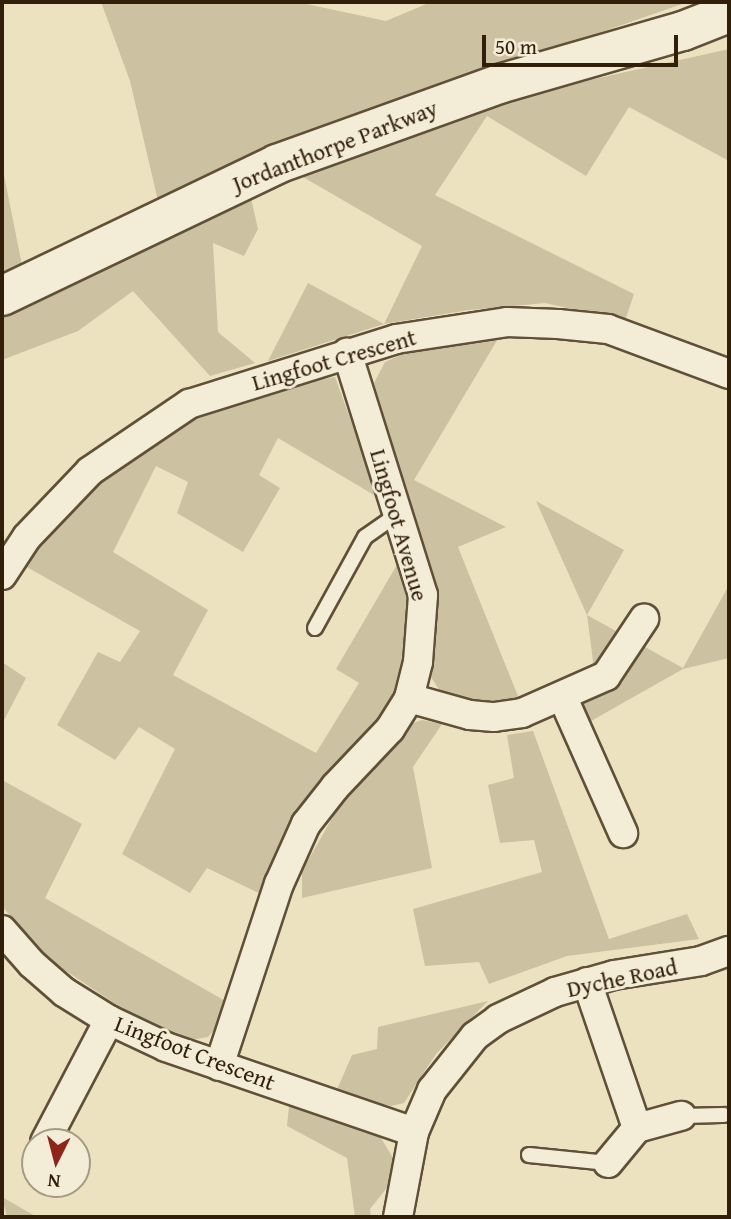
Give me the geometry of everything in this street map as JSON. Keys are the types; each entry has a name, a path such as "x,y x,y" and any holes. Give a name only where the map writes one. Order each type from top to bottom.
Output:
{"main road":[{"name":"Jordanthorpe Parkway","path":"2,296 277,164 499,84 683,31 729,13"},
{"name":"Jordanthorpe Parkway","path":"683,31 729,25"}],"street":[{"name":"Lingfoot Crescent","path":"2,575 27,537 90,471 189,404 396,339 466,326 507,322 608,329 729,374"},
{"name":"Lingfoot Avenue","path":"219,1066 279,884 306,824 335,786 390,729 409,698 418,662 424,596 347,353"},
{"path":"409,698 470,715 494,717 522,713 562,698 606,676 644,619"},
{"path":"562,698 623,833"},
{"name":"Lingfoot Crescent","path":"2,930 32,964 65,992 109,1020 166,1047 414,1132"},
{"name":"Dyche Road","path":"398,1217 414,1132 432,1090 475,1037 498,1019 531,1002 587,982 701,961 729,951"},
{"path":"587,982 637,1128"},
{"path":"52,1128 109,1020"},
{"path":"608,1163 637,1128 681,1116"}],"lane":[{"path":"314,628 365,537 397,515"},
{"path":"681,1116 723,1115"},
{"path":"529,1154 608,1163"}],"shaded area":[{"path":"101,2 297,2 386,21 431,2 688,2 440,88 158,201 130,81"},
{"path":"729,49 729,161 629,107 586,176 487,116 435,195 634,294 625,321 545,303 469,310 384,324 422,246 296,173 482,104"},
{"path":"2,165 22,265 2,274"},
{"path":"251,198 258,229 244,256 213,243 218,332 255,363 210,376 133,291 78,331 2,360 2,313 153,239"},
{"path":"308,283 384,324 268,361"},
{"path":"499,337 414,480 506,527 458,547 520,701 478,704 458,702 440,691 431,677 436,645 435,593 374,383 385,362 412,350"},
{"path":"335,377 379,498 278,438 259,475 280,488 243,552 177,513 188,482 156,466 113,552 208,610 173,675 316,753 359,683 336,669 398,563 411,590 407,665 380,719 339,768 265,896 207,868 190,893 122,854 175,749 139,727 115,760 57,725 98,652 120,662 140,631 25,566 57,523 122,464 167,432 255,391"},
{"path":"536,501 624,550 587,615"},
{"path":"729,585 729,658 683,669 591,721 582,707 593,661 587,615 683,668"},
{"path":"2,662 26,678 2,724"},
{"path":"422,720 442,724 413,767 432,868 302,898 302,871 343,799 404,726"},
{"path":"533,731 609,939 687,914 699,939 567,956 489,984 479,962 425,966 413,909 542,872 534,840 500,843 488,785 514,778 507,735"},
{"path":"2,780 82,824 45,898 227,1002 223,1019 208,1037 191,1040 123,1009 45,957 2,906"},
{"path":"488,1001 436,1054 404,1103 391,1106 336,1092 352,1055 377,1049 378,1027"},
{"path":"289,1106 378,1133 393,1158 390,1184 370,1209 371,1217 355,1217 347,1158 287,1126"},
{"path":"2,1197 37,1217 7,1217"}]}
